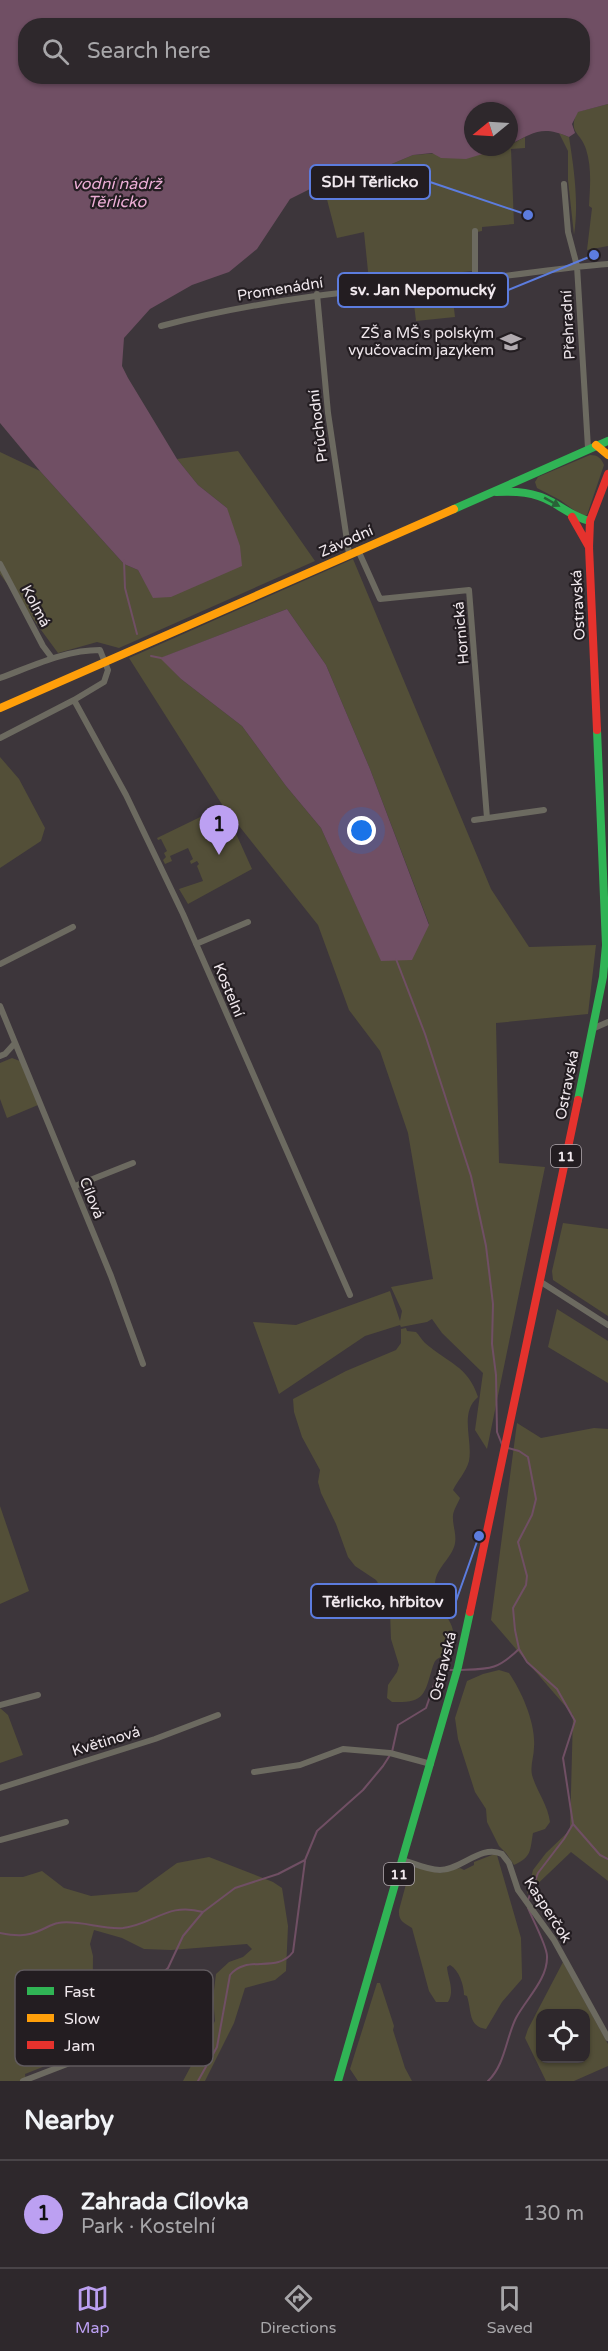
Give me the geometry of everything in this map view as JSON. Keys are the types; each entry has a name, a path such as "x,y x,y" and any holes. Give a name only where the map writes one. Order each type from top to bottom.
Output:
{"main road":[{"name":"Závodní","path":"0,708 592,446 608,441"},
{"path":"592,446 608,455"},
{"path":"532,493 530,480 537,472"},
{"name":"Ostravská","path":"338,2081 404,1860 458,1667 541,1282 603,977 606,945 589,547 590,521 608,474"},
{"path":"489,493 517,490 532,493 553,502 580,520 590,521"},
{"path":"570,514 589,547"}],"street":[{"name":"Přehradní","path":"564,184 568,232 577,266 586,430 592,446"},
{"path":"475,231 475,279"},
{"name":"Promenádní","path":"161,326 224,310 317,294 541,273 577,266 608,264"},
{"name":"Průchodní","path":"317,294 328,413 354,552"},
{"name":"Hornická","path":"354,552 380,599 469,590 487,818"},
{"name":"Kolmá","path":"0,564 43,646 52,658"},
{"path":"0,678 52,658 87,650 100,650 108,670 104,682 0,738"},
{"name":"Kostelní","path":"74,700 126,795 196,944 350,1295"},
{"path":"474,820 544,810"},
{"path":"196,944 248,922"},
{"path":"0,964 73,927"},
{"name":"Cílová","path":"0,1006 111,1276 143,1364"},
{"path":"592,1029 608,1022"},
{"path":"0,1056 15,1043"},
{"path":"75,1186 133,1163"},
{"path":"541,1282 608,1325"},
{"path":"0,1705 38,1695"},
{"name":"Květinová","path":"0,1788 155,1738 218,1715"},
{"path":"254,1772 300,1765 343,1749 390,1753 431,1764"},
{"path":"0,1840 66,1822"},
{"name":"Kasperčok","path":"404,1860 439,1870 489,1852 499,1852 507,1860 516,1885 524,1898 554,1940 608,2038"},
{"path":"24,2081 62,2066"}],"shaded area":[{"path":"608,104 608,246 587,250 592,208 589,206 589,163 584,143 574,129 574,125 577,112"},
{"path":"559,133 569,137 571,149 576,198 574,235 568,180 568,151"},
{"path":"525,137 525,148 518,148 518,141"},
{"path":"464,151 464,156 511,156 514,224 482,227 482,231 472,233 473,271 369,281 364,232 337,238 323,184 368,174 413,155"},
{"path":"452,292 455,317 416,321 413,296"},
{"path":"238,451 315,561 119,648 97,642 58,653 0,574 0,452 40,471 124,564 138,570 154,598 227,508 198,485 177,459"},
{"path":"590,455 599,457 604,465 587,515 582,516 560,500 537,488 535,482 538,477"},
{"path":"353,559 491,889 529,947 596,945 588,1014 496,1023 499,1163 545,1167 487,1449 475,1430 483,1373 442,1333 432,1319 401,1327 400,1325 365,1336 279,1394 253,1322 296,1325 390,1291 400,1321 402,1311 391,1287 433,1279 408,1133 380,1051 349,1010 318,925 224,807 252,869 188,904 179,889 203,881 197,866 199,864 197,861 191,864 190,861 193,859 188,848 170,856 172,861 165,864 164,853 167,851 161,839 157,838 223,806 129,658","holes":["287,609 326,665 370,769 429,924 381,960 321,828 286,786 242,726 181,679 161,658"]},
{"path":"0,757 19,779 45,828 41,841 0,868"},
{"path":"12,1058 20,1061 38,1105 7,1118 0,1099 0,1063"},
{"path":"563,1223 608,1229 608,1316 553,1280 552,1271"},
{"path":"557,1309 608,1341 608,1383 548,1347"},
{"path":"406,1328 407,1331 416,1332 433,1350 463,1372 469,1378 478,1397 472,1403 469,1411 469,1461 453,1490 460,1498 453,1515 455,1543 452,1552 437,1574 435,1585 439,1604 451,1625 453,1642 449,1654 435,1662 421,1696 411,1701 392,1702 387,1698 388,1685 399,1665 391,1639 390,1612 385,1594 376,1580 355,1566 348,1557 321,1493 318,1482 320,1470 302,1437 294,1412 293,1399 346,1371 396,1350 401,1343 401,1329"},
{"path":"517,1423 541,1438 594,1428 608,1429 608,1881 571,1852 527,1894 533,1870 546,1853 570,1830 573,1715 491,1620"},
{"path":"0,1506 29,1591 0,1604"},
{"path":"499,1670 509,1673 527,1708 534,1738 532,1775 550,1822 545,1829 533,1833 527,1856 514,1865 499,1846 487,1822 486,1809 475,1792 458,1739 455,1718 467,1681"},
{"path":"0,1708 8,1715 23,1755 0,1763"},
{"path":"497,1855 521,1938 522,1979 502,2002 486,2029 476,2025 473,2021 460,1978 450,1965 447,1967 451,1989 450,1998 448,2002 436,2002 429,1991 412,1928 401,1919 399,1910 409,1873 413,1867 440,1873 460,1868 464,1870 474,1865 474,1862"},
{"path":"209,1857 273,1882 282,1888 288,1926 286,1971 275,1980 245,1988 234,2023 213,2065 213,2025 215,2021 213,1998 216,1974 229,1962 243,1957 252,1949 247,1944 171,1950 144,1949 122,1938 94,1930 90,1944 93,1970 15,1970 15,2066 45,2066 25,2074 26,2081 0,2081 0,1877 23,1877 42,1871 64,1888 91,1896 137,1892 177,1863"},
{"path":"563,1962 589,2009 538,2009"},
{"path":"377,1983 380,1983 405,2068 412,2081 358,2081 350,2069"},
{"path":"590,2011 608,2044 608,2066 574,2081 546,2081 537,2063 590,2063"},
{"path":"536,2014 536,2061 525,2038 528,2029"},
{"path":"191,2066 212,2066 205,2081 183,2081"}],"water":[{"name":"vodní nádrž Těrlicko","path":"0,0 608,0 608,104 578,112 572,124 575,133 569,137 544,131 518,140 518,102 464,102 464,156 476,156 466,159 441,158 432,153 413,155 368,174 316,186 290,199 257,249 229,272 192,285 150,309 124,338 122,366 128,378 177,459 198,485 227,508 240,546 242,566 171,597 153,598 138,570 124,564 0,423"},
{"path":"287,609 326,665 370,769 429,925 412,960 381,961 321,828 286,786 242,726 181,679 160,658"}],"waterway":[{"path":"124,560 125,588 137,634"},
{"path":"151,656 161,658"},
{"path":"396,959 425,1034 471,1176 486,1246 493,1304 492,1344 496,1375 497,1432 503,1447"},
{"path":"508,1448 528,1457 536,1499 532,1515 518,1542 527,1576 526,1585 513,1608 519,1649 527,1662 557,1689 575,1721 563,1758 573,1824 600,1855 608,1859"},
{"path":"461,1670 499,1665 519,1649"},
{"path":"166,1970 183,1936 203,1912 235,1888 278,1874 305,1860 317,1831 363,1790 383,1766 392,1752 398,1725 426,1708 438,1673 443,1670 455,1670"},
{"path":"528,1900 538,1873 573,1824"},
{"path":"213,2054 217,2047 230,1975 244,1966 279,1962 293,1952 305,1861"},
{"path":"488,2081 494,2075 502,2059 516,2018 544,1973 547,1956 545,1946 528,1908"},
{"path":"0,1933 25,1935 65,1922 123,1928 170,1912 180,1910 203,1912"},
{"path":"198,2081 206,2066"}],"traffic: fast":[{"path":"454,509 608,441"},
{"path":"496,492 532,494 590,521"},
{"path":"578,1100 603,977 606,945 597,730"},
{"path":"338,2081 458,1667 470,1612"}],"traffic: slow":[{"path":"596,445 608,455"},
{"path":"0,708 454,509"}],"traffic: jam":[{"path":"597,730 589,547 590,521 608,474"},
{"path":"572,517 589,547"},
{"path":"470,1612 578,1100"}],"place":[{"name":"SDH Těrlicko","path":"528,215"},
{"name":"sv. Jan Nepomucký","path":"594,255"},
{"name":"ZŠ a MŠ s polským vyučovacím jazykem","path":"511,342"},
{"name":"Zahrada Cílovka","path":"219,855"},
{"name":"Těrlicko, hřbitov","path":"479,1536"}]}
